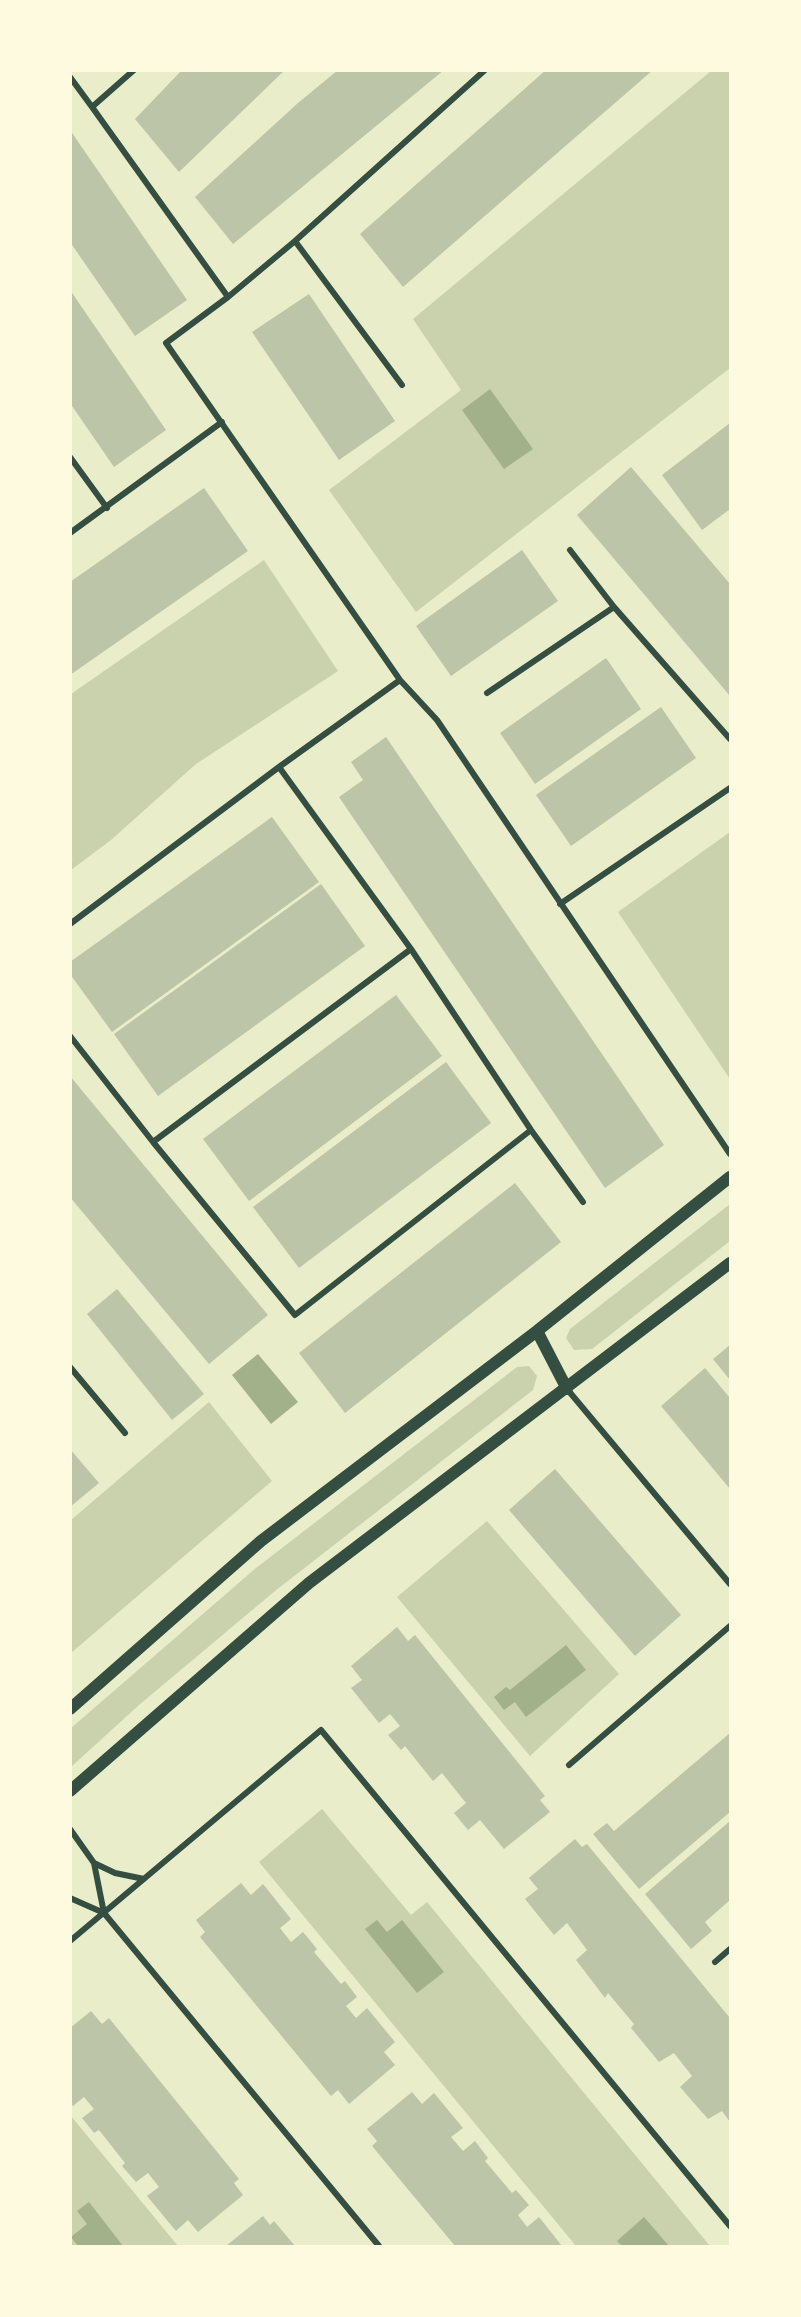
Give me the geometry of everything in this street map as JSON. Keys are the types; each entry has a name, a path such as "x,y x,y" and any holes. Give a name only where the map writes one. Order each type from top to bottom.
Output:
{"main road":[{"path":"70,1709 261,1541 537,1331 730,1177"},
{"path":"70,1791 309,1583 730,1263"},
{"path":"537,1331 567,1389"}],"street":[{"path":"92,107 134,70"},
{"path":"485,70 295,241 228,297 166,343 400,680 437,720 730,1154"},
{"path":"70,77 228,297"},
{"path":"295,241 402,385"},
{"path":"70,533 222,422"},
{"path":"70,457 107,508"},
{"path":"570,550 614,607 730,739"},
{"path":"488,693 614,607"},
{"path":"70,924 279,767 400,680"},
{"path":"279,767 411,949 531,1130 583,1202"},
{"path":"560,904 730,788"},
{"path":"153,1142 411,949"},
{"path":"70,1036 153,1142 295,1315 531,1130"},
{"path":"70,1367 125,1432"},
{"path":"567,1389 730,1584"},
{"path":"569,1765 730,1626"},
{"path":"70,1941 321,1730 730,2226"},
{"path":"70,1829 94,1863 104,1912 379,2247"},
{"path":"94,1863 115,1872 144,1879"},
{"path":"70,1898 104,1912"},
{"path":"715,1962 730,1949"}],"shaded area":[{"path":"711,71 730,71 730,368 416,612 329,490 461,390 413,319"},
{"path":"490,389 533,449 504,469 462,410"},
{"path":"264,560 338,671 196,764 111,840 71,870 71,694"},
{"path":"730,832 730,1079 618,912"},
{"path":"730,1204 730,1241 592,1349 574,1350 566,1338 570,1329"},
{"path":"258,1354 298,1402 271,1424 232,1375"},
{"path":"529,1366 537,1376 533,1390 275,1591 139,1705 71,1767 71,1728 256,1568 517,1367"},
{"path":"209,1402 272,1481 71,1653 71,1520"},
{"path":"487,1521 619,1674 530,1756 397,1597"},
{"path":"566,1645 586,1670 526,1717 515,1702 504,1710 494,1697 506,1687 510,1690"},
{"path":"322,1809 411,1915 427,1902 710,2246 576,2246 259,1862"},
{"path":"377,1920 387,1932 402,1920 444,1972 417,1993 365,1929"},
{"path":"71,2116 178,2246 71,2246"},
{"path":"89,2202 123,2246 78,2246 71,2237 87,2224 77,2211"},
{"path":"644,2217 669,2246 622,2246 617,2241"}],"building":[{"path":"182,70 285,70 179,172 135,119"},
{"path":"338,70 444,70 233,244 195,197 298,103"},
{"path":"546,70 653,70 403,287 360,234"},
{"path":"70,130 187,300 135,336 70,242"},
{"path":"70,290 166,430 114,467 70,403"},
{"path":"309,294 395,421 339,460 252,332"},
{"path":"730,423 730,509 702,530 662,475"},
{"path":"631,467 730,584 730,696 577,515"},
{"path":"204,488 248,551 70,675 70,582"},
{"path":"522,550 558,601 451,676 416,626"},
{"path":"606,658 641,709 535,784 500,733"},
{"path":"661,707 696,758 571,846 536,795"},
{"path":"386,737 664,1145 605,1188 339,797 363,780 351,762"},
{"path":"272,817 319,882 112,1032 70,974 70,962"},
{"path":"321,884 365,946 158,1096 114,1034"},
{"path":"396,995 442,1056 249,1201 203,1139"},
{"path":"446,1062 491,1123 299,1268 253,1207"},
{"path":"70,1076 268,1315 209,1364 70,1197"},
{"path":"515,1183 561,1242 345,1413 299,1353"},
{"path":"117,1289 204,1394 172,1420 87,1314"},
{"path":"730,1345 730,1380 713,1359"},
{"path":"705,1368 730,1398 730,1489 661,1406"},
{"path":"70,1449 99,1483 70,1507"},
{"path":"555,1469 681,1615 635,1656 509,1510"},
{"path":"397,1627 408,1641 415,1635 545,1796 540,1800 550,1812 504,1849 480,1820 468,1830 454,1813 466,1803 442,1773 433,1781 405,1746 401,1750 388,1735 400,1726 390,1714 379,1723 351,1688 362,1680 351,1666"},
{"path":"730,1733 730,1812 639,1889 593,1834 607,1823 614,1831"},
{"path":"730,1821 730,1900 705,1922 712,1931 691,1949 645,1894"},
{"path":"575,1839 582,1847 587,1844 730,2018 730,2122 722,2111 708,2119 680,2087 692,2076 674,2053 659,2062 631,2028 634,2024 608,1993 605,1998 576,1960 587,1950 567,1923 554,1935 525,1899 538,1889 529,1878"},
{"path":"241,1883 251,1895 263,1884 291,1919 280,1928 291,1942 303,1932 317,1949 314,1952 341,1984 345,1981 357,1997 346,2006 356,2018 367,2008 395,2042 384,2052 395,2065 349,2104 338,2090 331,2096 200,1937 205,1932 196,1920"},
{"path":"91,2011 102,2024 109,2018 239,2179 234,2183 243,2195 198,2232 188,2220 176,2231 147,2196 159,2187 148,2173 136,2182 122,2166 125,2163 99,2130 94,2133 82,2118 94,2109 84,2097 73,2106 70,2103 70,2028"},
{"path":"412,2092 422,2104 434,2093 463,2128 451,2137 463,2151 475,2141 488,2158 485,2161 512,2193 516,2190 529,2205 518,2215 527,2227 539,2217 562,2246 455,2246 372,2146 377,2141 367,2129"},
{"path":"263,2216 270,2225 274,2221 295,2246 226,2246"}]}
